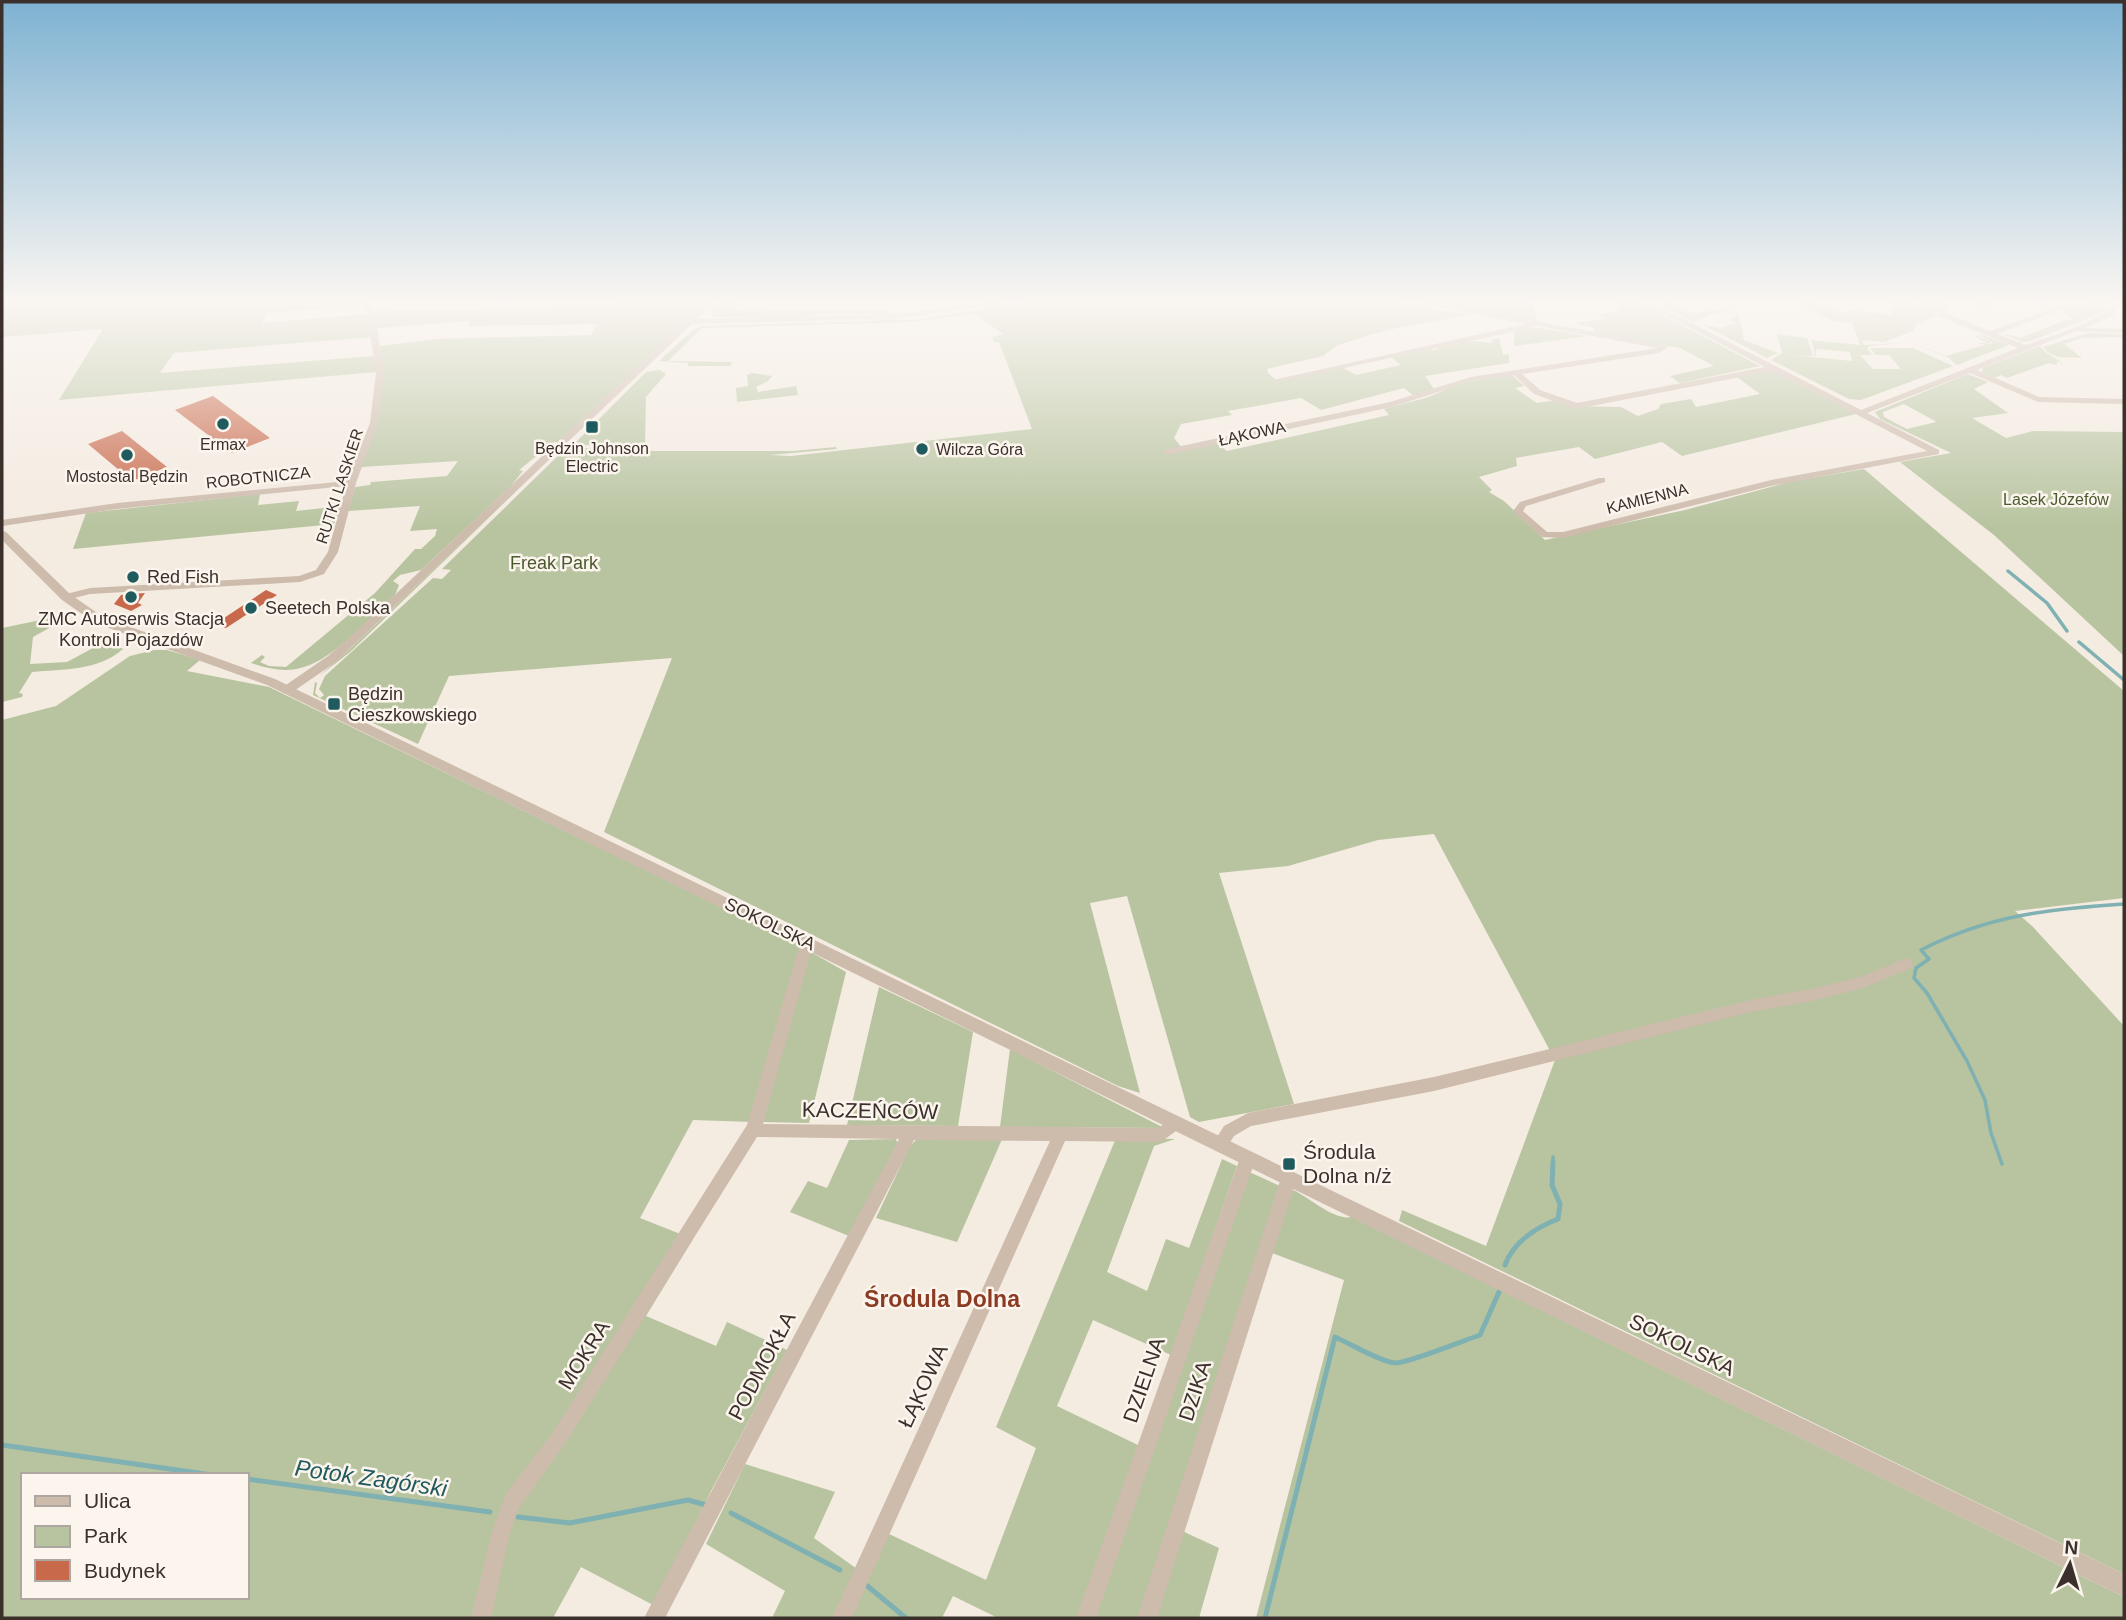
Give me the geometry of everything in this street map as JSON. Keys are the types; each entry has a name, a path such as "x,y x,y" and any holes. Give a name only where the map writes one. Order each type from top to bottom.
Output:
{"street":[{"name":"RUTKI LASKIER","path":"66,597 90,591 300,579 320,572 333,552 351,483 374,423 380,377"},
{"path":"287,690 332,659 353,640 633,377"},
{"path":"1277,380 1293,377"},
{"name":"ŁĄKOWA","path":"1167,452 1372,409 1415,398 1460,381 1487,377"},
{"path":"1520,377 1537,392 1576,406 1721,377"},
{"path":"1790,377 1860,413 1953,377"},
{"path":"1985,377 2038,399 2124,402"},
{"name":"KAMIENNA","path":"1602,480 1523,504 1518,511 1545,535 1563,535 1771,483 1936,453 1860,413"},
{"name":"ROBOTNICZA","path":"2,523 117,506 351,483"},
{"name":"SOKOLSKA","path":"2,534 66,597 112,626 257,675 2124,1586"},
{"path":"754,1128 810,944"},
{"path":"1220,1145 1229,1130 1248,1120 1434,1084 1751,1006 1811,995 1863,982 1906,964"},
{"name":"KACZEŃCÓW","path":"754,1128 761,1131 1161,1135 1175,1124"},
{"name":"MOKRA","path":"481,1618 501,1532 512,1502 559,1438 754,1128"},
{"name":"PODMOKŁA","path":"654,1618 906,1143 907,1133"},
{"name":"ŁĄKOWA","path":"842,1618 1061,1134"},
{"name":"DZIELNA","path":"1086,1618 1248,1158"},
{"name":"DZIKA","path":"1147,1618 1289,1178"}],"green space":[{"path":"74,377 324,377 59,400"},
{"path":"382,377 628,377 558,442 554,442 519,470 523,471 510,487 421,570 400,575 393,581 399,585 395,595 340,646 316,662 298,669 278,670 251,663 262,655 265,657 260,662 269,666 286,667 375,593 415,549 421,549 435,536 437,529 410,531 420,506 348,511 355,487 370,485 371,482 447,476 458,461 361,467 379,408"},
{"path":"641,377 664,377 646,397 645,446 573,445"},
{"path":"747,377 772,377 756,387 758,392 796,386 798,395 737,402 736,388 748,386"},
{"name":"Freak Park","path":"1012,377 1272,377 1277,381 1297,377 1425,377 1434,389 1414,396 1404,388 1321,410 1301,398 1228,411 1232,415 1181,424 1174,438 1183,449 1215,442 1227,451 1389,415 1384,409 1429,397 1460,383 1502,377 1514,377 1524,386 1515,388 1537,403 1557,400 1568,406 1621,407 1638,416 1658,409 1661,404 1691,399 1696,407 1760,394 1736,377 1784,377 1856,414 1682,456 1662,442 1595,459 1579,447 1516,458 1517,466 1479,477 1492,490 1489,492 1504,501 1545,540 1685,510 1789,482 1864,469 2124,691 2124,898 2015,911 2124,1026 2124,1574 1399,1221 1402,1210 1486,1246 1555,1060 1434,834 1378,840 1288,866 1219,873 1294,1104 1199,1122 1190,1117 1127,896 1090,903 1140,1093 1118,1086 604,832 672,658 449,676 418,744 313,695 315,682 315,693 320,698 324,695 319,689 325,676 433,578 442,579 451,570 442,569 567,447 645,451 837,449 770,455 791,456 1032,429"},
{"path":"1671,377 1710,377 1680,383"},
{"path":"1804,377 1924,377 1861,400 1849,399"},
{"name":"Lasek Józefów","path":"1962,377 1974,377 1988,382 1974,389 2008,413 1972,418 2006,438 2033,431 2124,432 2124,656 1994,535 1900,462 1951,453 1880,419 1875,412","holes":["1904,404 1936,422 1907,429 1884,417 1883,412"]},
{"path":"563,446 350,652 318,677 348,651"},
{"path":"260,494 258,505 299,501 296,511 342,506 334,524 73,549 86,513"},
{"path":"65,615 69,617 33,637 30,664 67,662 108,640 123,649 91,665 32,672 19,693 23,694 22,697 2,702 2,628"},
{"path":"167,650 200,660 187,671 269,687 802,946 753,1122 693,1120 640,1218 693,1239 646,1316 716,1346 727,1322 787,1350 711,1491 655,1606 581,1567 553,1618 2,1618 2,720 56,706 130,656"},
{"path":"809,951 846,972 809,1123 762,1122"},
{"path":"879,987 973,1032 958,1126 847,1125"},
{"path":"1010,1049 1164,1128 1000,1127"},
{"path":"919,1137 1003,1137 957,1242 876,1218 910,1146"},
{"path":"1116,1138 1175,1139 1154,1146 1107,1272 1147,1291 1166,1239 1189,1248 1222,1159 1237,1166 1171,1355 1093,1320 1057,1406 1140,1446 1078,1618 998,1618 953,1596 942,1618 849,1618 887,1533 986,1580 1036,1448 996,1427"},
{"path":"896,1139 899,1148 849,1236 790,1212 808,1181 827,1188 849,1140"},
{"path":"1247,1171 1280,1186 1142,1618 1093,1618 1122,1525"},
{"path":"1293,1190 1330,1212 1352,1217 2124,1597 2124,1618 1256,1618 1344,1280 1269,1252"},
{"path":"745,1464 835,1492 814,1538 857,1569 835,1618 772,1618 785,1591 706,1544"},
{"path":"1180,1530 1219,1548 1199,1618 1153,1618"}],"building":[{"name":"Ermax","path":"213,396 270,438 232,453 175,410"},
{"name":"Mostostal Będzin","path":"122,431 167,467 132,481 88,444"},
{"name":"Seetech Polska","path":"266,590 277,595 226,628 215,624"},
{"name":"ZMC Autoserwis Stacja Kontroli Pojazdów","path":"145,593 138,603 142,605 131,611 114,604 121,595"}],"waterway":[{"path":"2008,571 2047,603 2067,631"},
{"path":"2079,642 2124,680"},
{"path":"2002,1164 1991,1133 1985,1100 1967,1061 1927,993 1914,978 1916,968 1929,959 1921,950 1995,921 2070,908 2124,904"},
{"path":"1553,1157 1553,1162"},
{"path":"1505,1265 1526,1236 1558,1219 1560,1204 1552,1185 1553,1162"},
{"path":"1265,1618 1335,1337 1383,1360 1403,1362 1480,1335 1499,1292"},
{"name":"Potok Zagórski","path":"2,1445 198,1473"},
{"name":"Potok Zagórski","path":"248,1479 490,1512"},
{"name":"Potok Zagórski","path":"518,1517 570,1523 688,1500 706,1505"},
{"name":"Potok Zagórski","path":"731,1513 840,1570"},
{"name":"Potok Zagórski","path":"865,1584 906,1618"}],"place":[{"name":"Ermax","path":"223,424"},
{"name":"Będzin Johnson Electric","path":"592,427"},
{"name":"Wilcza Góra","path":"922,449"},
{"name":"Mostostal Będzin","path":"127,455"},
{"name":"Red Fish","path":"133,577"},
{"name":"ZMC Autoserwis Stacja Kontroli Pojazdów","path":"131,597"},
{"name":"Seetech Polska","path":"251,608"},
{"name":"Będzin Cieszkowskiego","path":"334,704"},
{"name":"Środula Dolna n/ż","path":"1289,1164"}],"district":[{"name":"Środula Dolna","path":"942,1299"}]}
